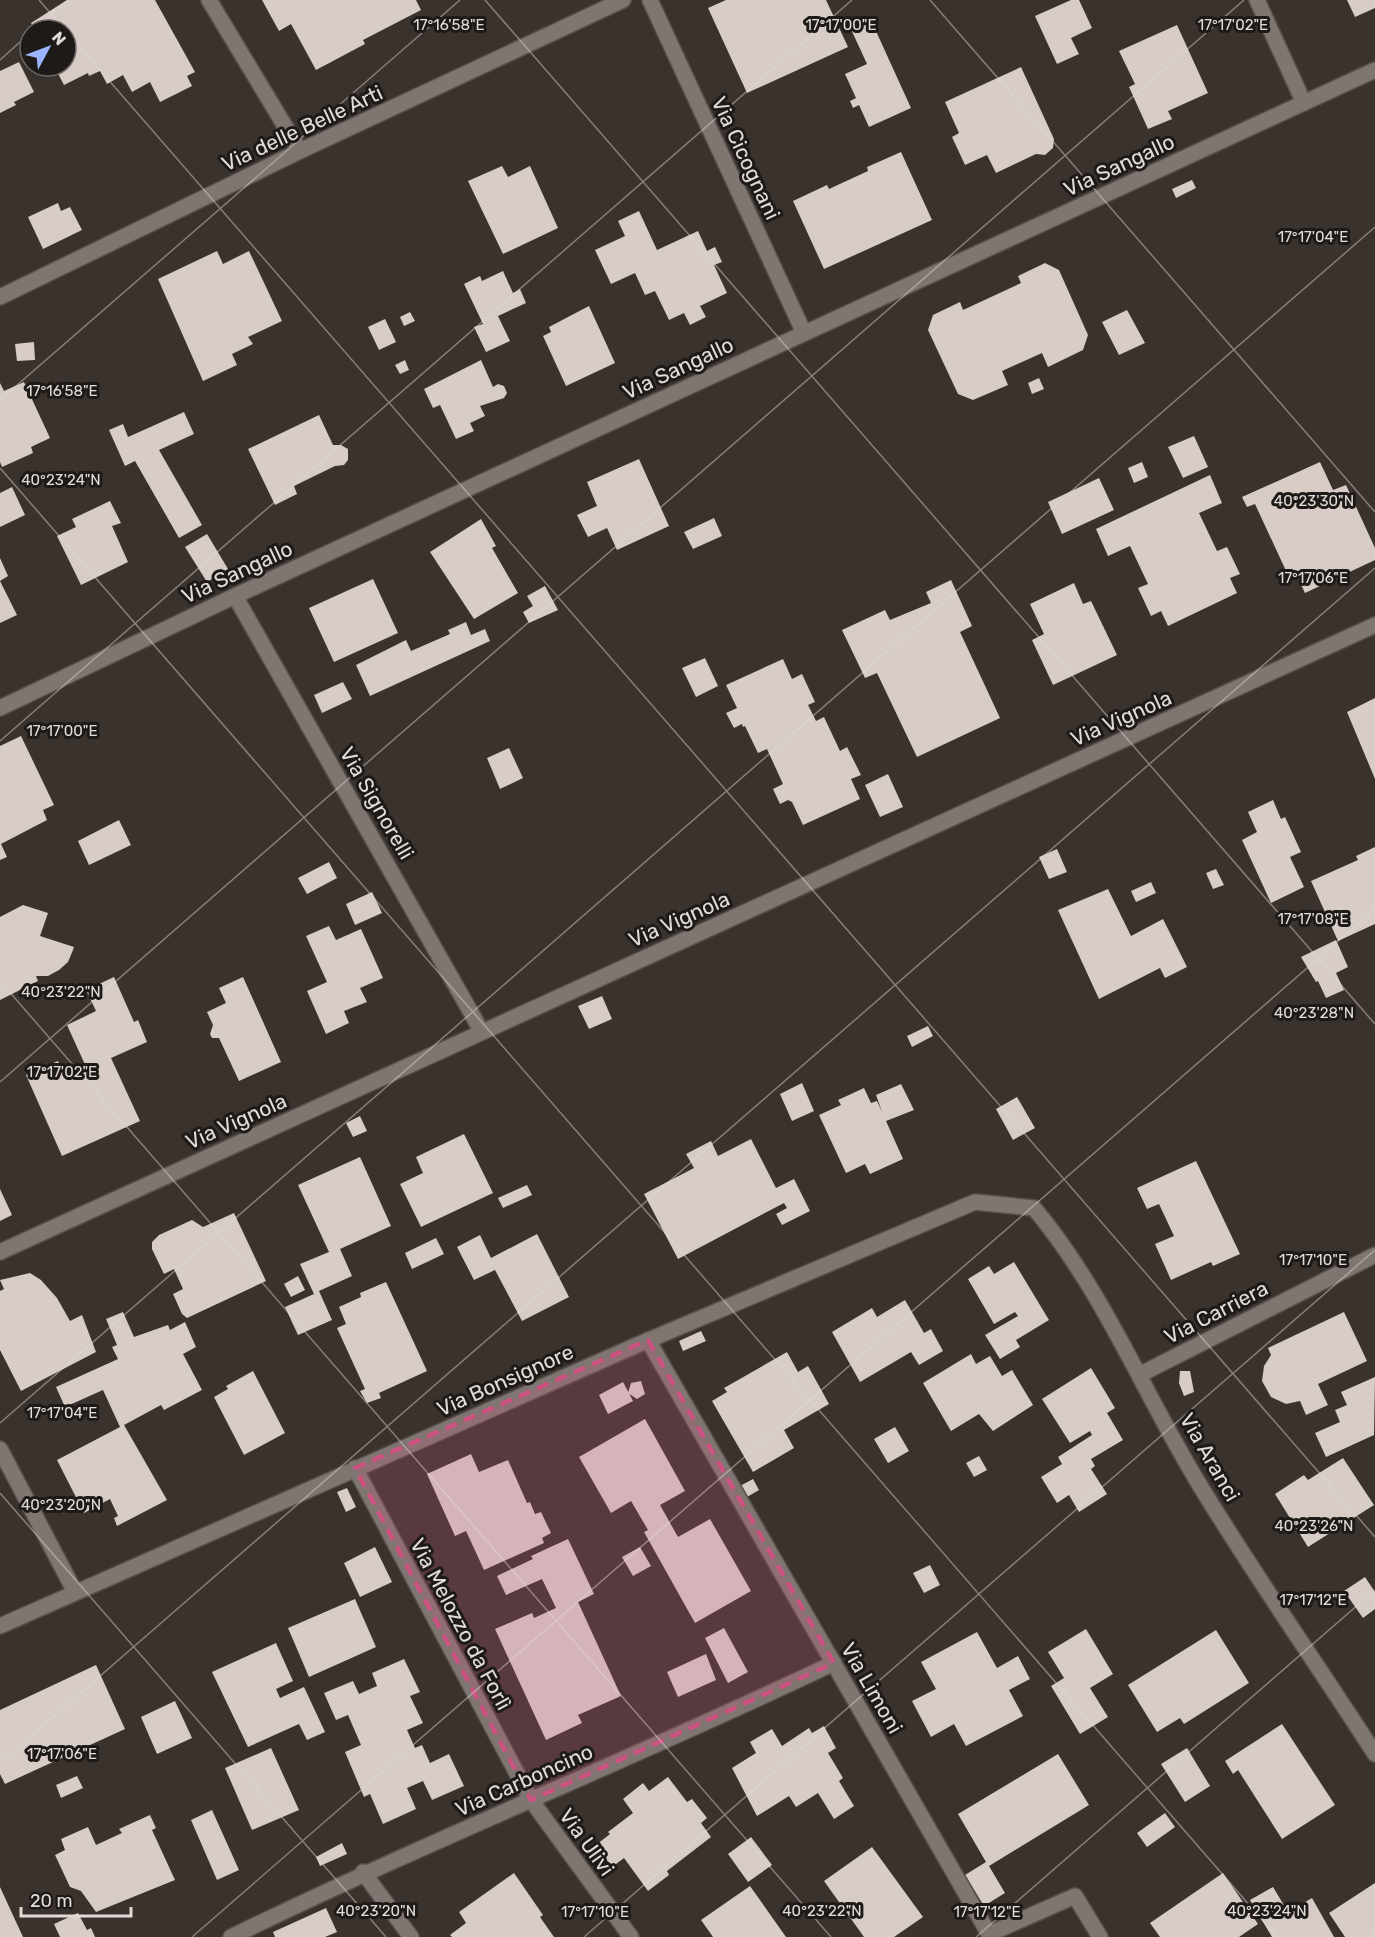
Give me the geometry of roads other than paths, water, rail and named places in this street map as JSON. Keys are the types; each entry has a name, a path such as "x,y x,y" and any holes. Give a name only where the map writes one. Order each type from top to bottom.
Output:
{"street":[{"path":"209,0 300,151"},
{"name":"Via delle Belle Arti","path":"0,297 300,151 623,0"},
{"name":"Via Cicognani","path":"650,0 804,333"},
{"path":"1257,0 1304,103"},
{"name":"Via Sangallo","path":"0,708 235,596 1375,70"},
{"name":"Via Signorelli","path":"235,596 482,1032"},
{"name":"Via Vignola","path":"0,1252 1375,625"},
{"name":"Via Bonsignore","path":"0,1626 648,1340 975,1202 1034,1208"},
{"name":"Via Aranci","path":"1034,1208 1066,1246 1141,1374 1199,1483 1375,1754"},
{"name":"Via Carriera","path":"1141,1374 1375,1255"},
{"name":"Via Limoni","path":"648,1340 989,1934 1075,1896 1100,1937"},
{"path":"0,1449 75,1592"},
{"name":"Via Melozzo da Forlì","path":"355,1468 531,1800"},
{"name":"Via Carboncino","path":"231,1937 363,1872 729,1713 834,1664"},
{"name":"Via Ulivi","path":"531,1800 631,1937"},
{"path":"363,1872 411,1937"}]}
